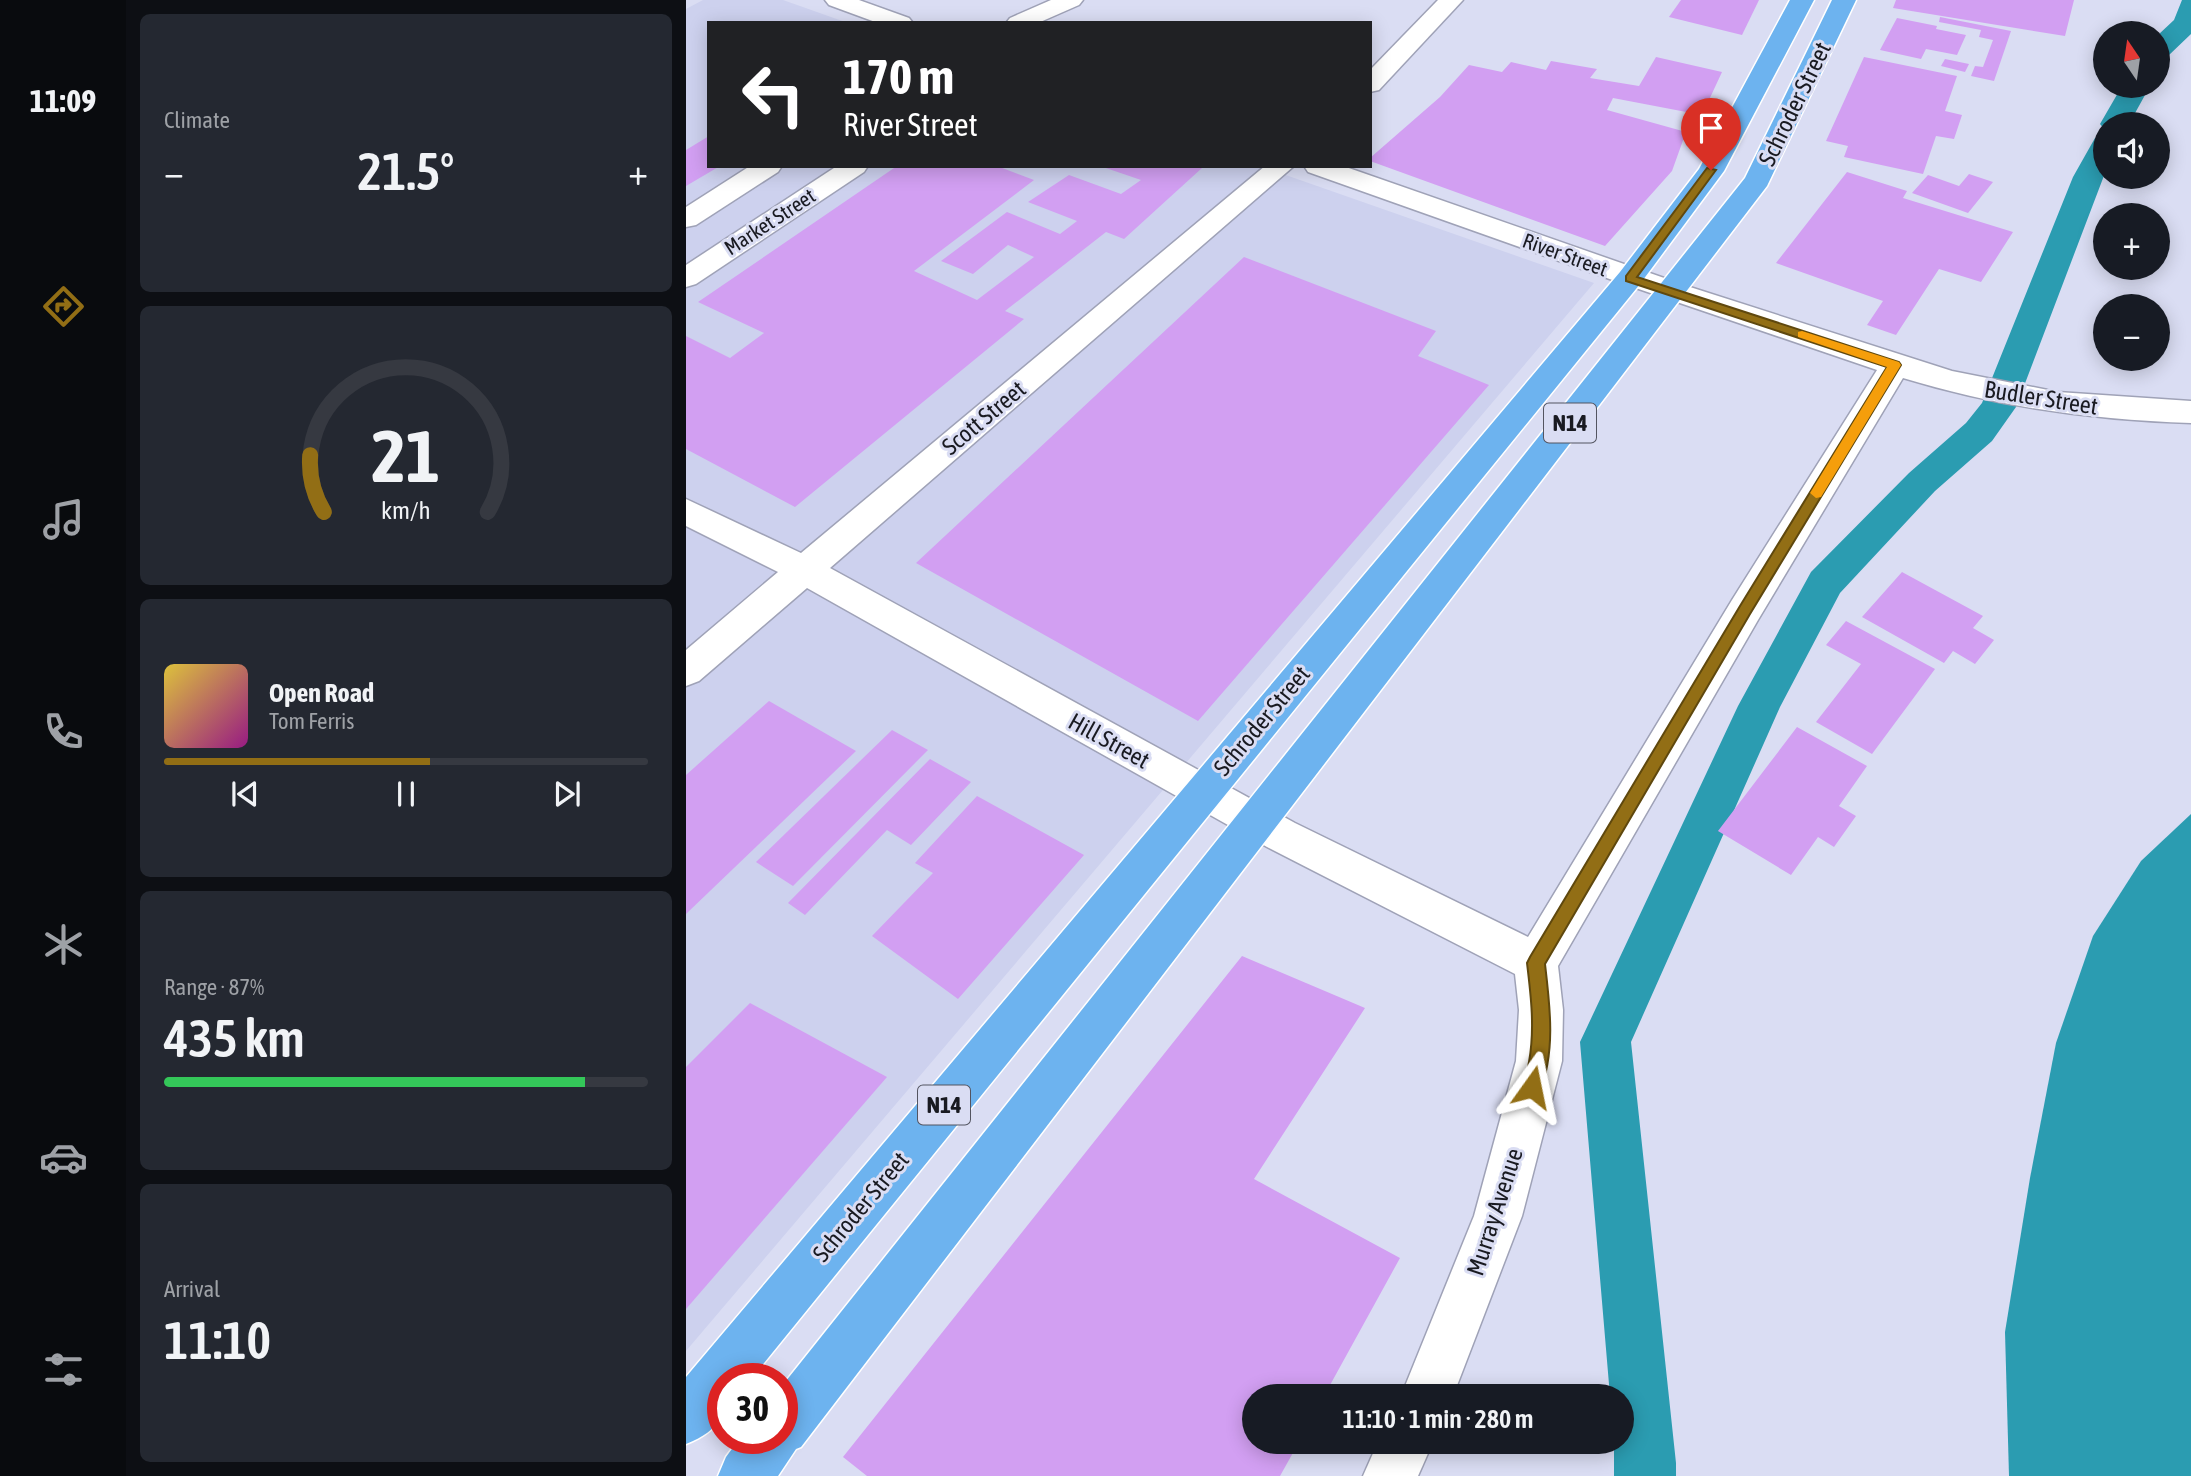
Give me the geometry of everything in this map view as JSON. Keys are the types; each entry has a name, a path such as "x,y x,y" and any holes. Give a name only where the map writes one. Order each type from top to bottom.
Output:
{"highway":[{"name":"Schroder Street","path":"686,1418 1630,278 1711,170 1802,0"},
{"name":"Schroder Street","path":"798,1408 1673,291 1757,180 1844,0"},
{"path":"745,1476 762,1454"}],"street":[{"path":"837,0 895,21"},
{"path":"1372,83 1451,0"},
{"path":"1023,21 1068,2"},
{"path":"1051,21 1068,2"},
{"name":"Market Street","path":"686,219 766,168"},
{"name":"Market Street","path":"686,278 852,168"},
{"name":"Scott Street","path":"686,671 1279,168"},
{"name":"River Street","path":"1323,168 1630,278 1895,365"},
{"path":"1536,963 1745,610 1895,365"},
{"name":"Budler Street","path":"1895,365 1982,389 2059,403 2191,412"},
{"name":"Hill Street","path":"686,511 804,570 1203,793 1536,963"},
{"name":"Murray Avenue","path":"1433,1384 1499,1216 1539,1061 1541,1010 1536,963"},
{"path":"1390,1476 1400,1454"}],"shaded area":[{"path":"703,0 783,0 842,21 707,21 707,168 1266,168 1594,283 686,1351 686,9"}],"water":[{"path":"2191,814 2191,1476 2009,1476 2005,1332 2030,1178 2056,1043 2093,936 2141,861"}],"building":[{"path":"1681,0 1759,0 1742,35 1669,17"},
{"path":"1896,0 2074,0 2065,36 1893,8"},
{"path":"1940,17 2011,31 1994,81 1971,76 1975,66 1983,67 1993,40 1979,37 1981,30 1939,22"},
{"path":"1897,18 1966,35 1957,55 1926,49 1921,59 1880,50"},
{"path":"1656,57 1722,72 1702,115 1613,98 1607,110 1686,132 1672,171 1605,246 1372,162 1372,156 1440,97 1469,65 1502,72 1511,62 1546,70 1551,61 1597,69 1590,78 1639,86"},
{"path":"1864,57 1957,76 1945,111 1962,115 1954,139 1936,136 1923,174 1844,157 1848,146 1826,141"},
{"path":"1945,59 1969,64 1965,72 1941,66"},
{"path":"707,137 707,168 717,168 686,186 686,150"},
{"path":"894,168 1002,168 1034,180 914,271 977,300 1034,257 1008,245 973,274 941,261 1007,212 1060,234 1077,221 1028,202 1069,175 1121,194 1141,180 1106,168 1202,168 1124,239 1106,232 1005,311 1024,319 795,507 686,449 686,336 730,358 764,333 698,302"},
{"path":"1847,172 1907,191 1903,198 2013,232 1981,282 1939,269 1896,335 1867,325 1883,301 1776,263"},
{"path":"1969,174 1993,182 1968,213 1912,193 1928,175 1959,186"},
{"path":"1244,257 1436,331 1418,356 1489,385 1198,721 916,563"},
{"path":"1902,572 1983,616 1973,628 1994,640 1975,664 1953,651 1944,663 1862,617"},
{"path":"1846,621 1935,669 1872,754 1816,722 1861,664 1826,645"},
{"path":"769,701 856,751 686,914 686,775"},
{"path":"1797,727 1867,766 1839,806 1856,816 1834,847 1818,837 1791,875 1718,831"},
{"path":"892,730 928,750 793,886 756,862"},
{"path":"930,759 971,782 911,845 887,830 805,915 788,903"},
{"path":"977,796 1084,855 958,999 872,936 933,873 915,863"},
{"path":"1242,956 1365,1008 1254,1179 1400,1258 1331,1384 1242,1384 1242,1454 1292,1454 1280,1476 867,1476 843,1457"},
{"path":"750,1003 887,1077 686,1309 686,1067"}],"waterway":[{"path":"2170,39 2187,23 2191,6"},
{"path":"2122,112 2129,98"},
{"path":"1645,1476 1646,1463 1605,1042 1759,706 1825,583 1922,482 1979,432 1998,407 2093,167"}],"slow traffic":[{"path":"1802,335 1895,365 1816,493"}],"route":[{"path":"1532,1087 1539,1061 1541,1010 1536,963 1745,610 1895,365 1630,278 1711,170"}]}
